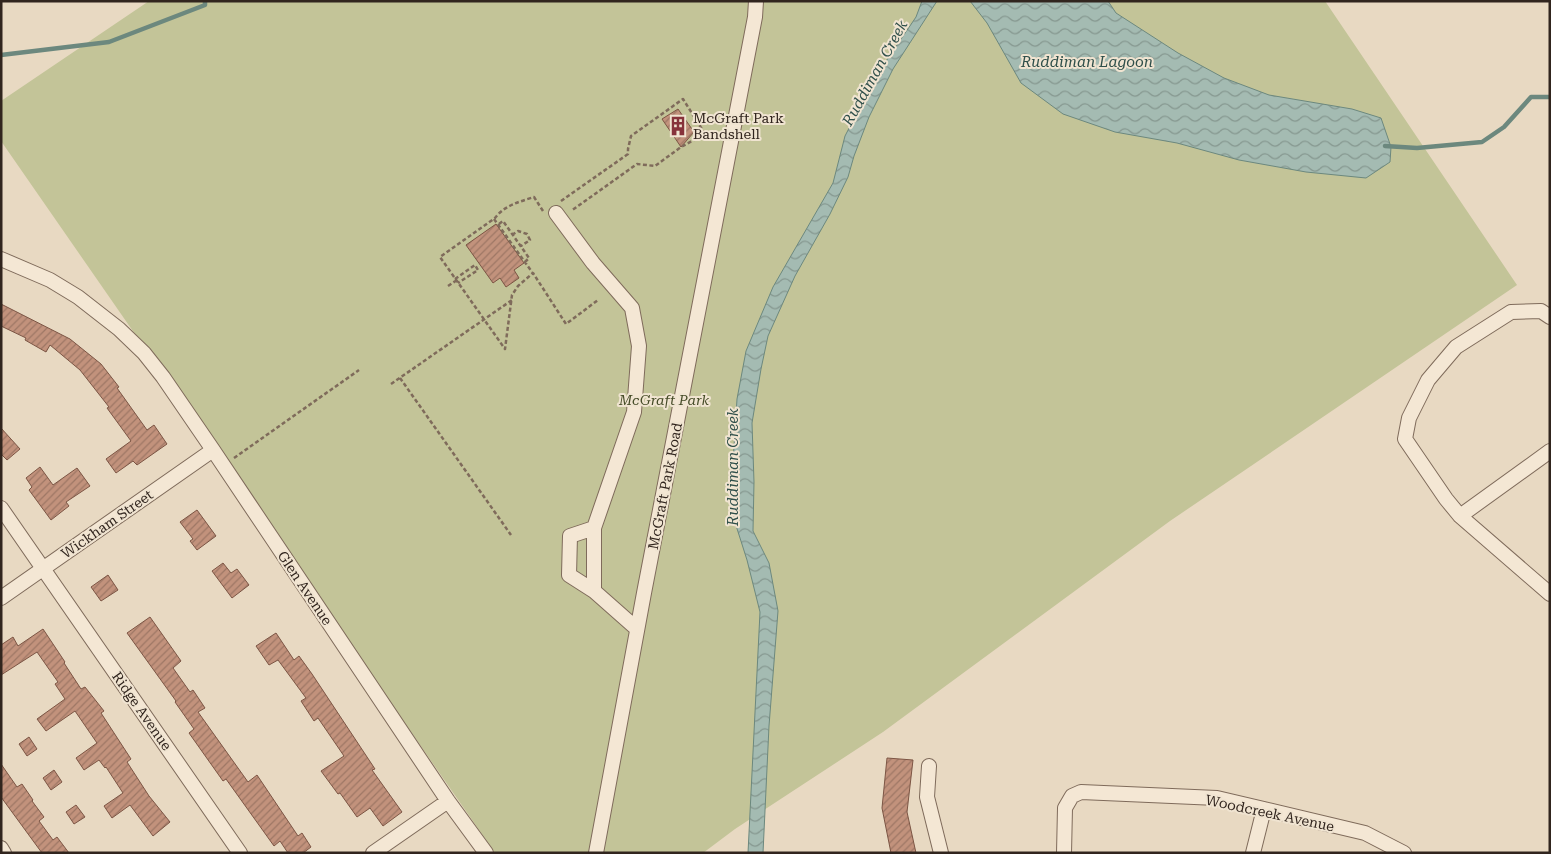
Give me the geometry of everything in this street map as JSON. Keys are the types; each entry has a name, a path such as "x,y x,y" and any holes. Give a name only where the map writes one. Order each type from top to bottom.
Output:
{"street":[{"name":"McGraft Park Road","path":"596,853 637,629 755,17 756,1"},
{"path":"555,212 632,308 639,346 634,412 594,528 594,591"},
{"name":"Glen Avenue","path":"1,259 50,280 78,297 119,329 144,352 213,450 448,801 486,853"},
{"path":"1550,317 1541,311 1512,312 1456,347 1428,380 1409,418 1405,439 1446,499 1460,516 1550,594"},
{"name":"Wickham Street","path":"1,598 213,450"},
{"path":"1460,516 1550,451"},
{"name":"Ridge Avenue","path":"1,508 240,853"},
{"path":"594,528 570,536 569,575 594,591 637,629"},
{"path":"929,766 927,797 941,853"},
{"name":"Woodcreek Avenue","path":"1064,853 1065,808 1072,796 1081,792 1217,798 1364,833 1384,848 1404,853"},
{"path":"372,853 448,801"},
{"path":"1253,853 1264,809"},
{"path":"1,848 4,853"}],"path":[{"path":"683,99 705,134 681,147 655,166 638,164 555,212 628,154 631,136 683,99"},
{"path":"533,273 518,286 512,296 505,349 440,257 494,219 502,210 513,204 534,196 555,212"},
{"path":"494,219 533,273 566,324 598,300"},
{"path":"498,224 503,221 521,246 529,258 525,262"},
{"path":"512,235 518,231 527,234 530,240 521,246"},
{"path":"448,286 478,270 475,265 457,281"},
{"path":"391,384 512,300"},
{"path":"233,459 359,370"},
{"path":"400,378 512,536"}],"green space":[{"name":"McGraft Park","path":"149,1 1325,1 1517,285 1170,521 883,732 735,829 703,853 495,853 1,141 1,101"}],"water":[{"name":"Ruddiman Creek","path":"922,1 937,1 893,69 869,117 848,177 830,214 795,276 768,336 761,369 752,423 753,531 769,563 778,611 769,726 763,853 748,853 760,612 747,560 733,516 733,462 737,399 746,351 773,287 833,183 845,136 876,76 916,17"},
{"name":"Ruddiman Lagoon","path":"970,1 1108,1 1116,13 1178,53 1224,78 1269,95 1352,109 1381,118 1391,147 1390,162 1366,178 1306,172 1239,160 1177,143 1115,132 1063,114 1021,83 987,23"}],"building":[{"name":"McGraft Park Bandshell","path":"678,109 694,132 681,147 662,119"},
{"path":"496,224 524,263 514,270 519,278 506,287 500,278 493,283 466,245"},
{"path":"1,304 70,339 101,364 119,387 117,388 147,430 154,425 167,444 137,465 133,461 116,473 106,459 131,441 107,408 109,407 80,370 50,345 46,352 25,340 26,338 1,326"},
{"path":"1,428 20,449 7,460 1,454"},
{"path":"40,467 53,485 77,468 90,486 66,502 69,506 51,520 29,490 32,487 26,478"},
{"path":"197,510 216,536 197,550 190,541 193,539 180,522"},
{"path":"223,563 231,573 237,569 249,585 232,598 212,571"},
{"path":"108,575 118,590 101,601 91,587"},
{"path":"150,617 181,661 173,668 190,692 193,690 205,708 198,712 248,782 257,775 298,836 302,833 311,847 303,853 288,853 280,841 274,846 226,779 223,781 189,733 194,729 127,633"},
{"path":"43,629 81,689 85,687 104,711 101,713 131,759 127,762 149,796 170,822 153,836 130,805 112,818 104,806 123,793 106,767 99,760 84,770 76,758 97,743 75,711 46,731 37,719 65,699 55,684 58,682 37,652 1,675 1,645 13,637 18,646"},
{"path":"276,633 294,660 299,656 312,674 375,769 372,770 402,812 383,826 370,808 357,817 321,771 344,756 318,718 314,721 301,701 306,698 278,660 269,665 256,646"},
{"path":"29,737 37,749 27,756 19,744"},
{"path":"887,758 913,760 907,812 916,853 891,853 882,808"},
{"path":"1,764 17,787 22,784 33,800 44,817 39,821 53,840 57,837 69,853 42,853 1,797"},
{"path":"54,770 62,782 51,790 43,778"},
{"path":"76,805 85,817 74,824 66,812"}],"waterway":[{"path":"1,55 109,42 205,5 205,1"},
{"path":"1385,146 1417,148 1482,142 1504,127 1531,97 1550,97"}],"place":[{"name":"McGraft Park Bandshell","path":"678,126"}]}
